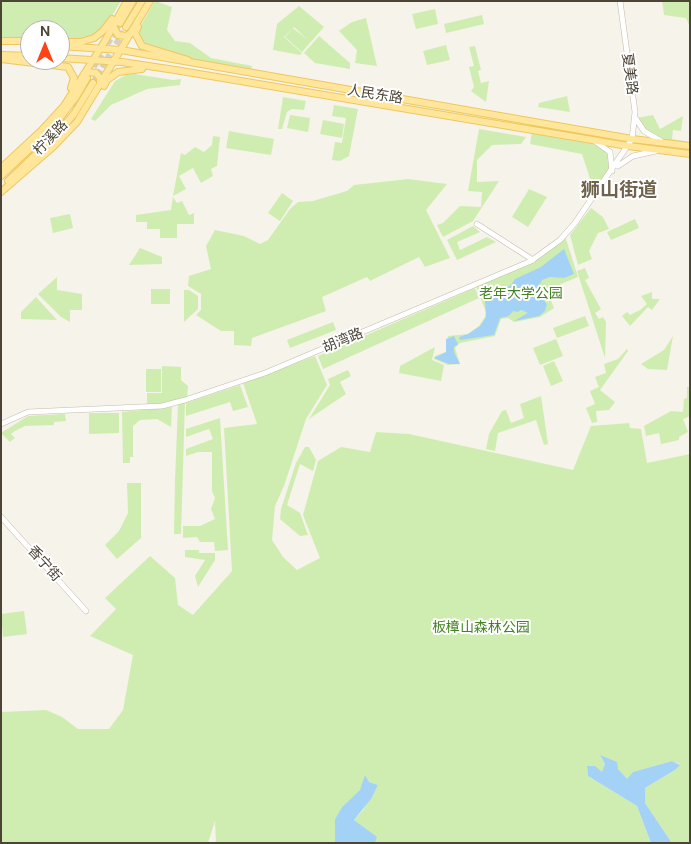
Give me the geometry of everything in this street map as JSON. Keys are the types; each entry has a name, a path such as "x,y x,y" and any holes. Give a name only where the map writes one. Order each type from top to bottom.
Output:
{"main road":[{"path":"85,77 125,1"},
{"path":"70,42 81,42 94,38 110,23 125,1"},
{"path":"120,23 133,1"},
{"path":"113,26 114,32 119,36 126,36 142,1"},
{"path":"97,84 121,50 129,29 151,1"},
{"path":"151,1 135,33 137,41 142,46 204,65"},
{"path":"1,41 20,42"},
{"path":"1,44 20,43"},
{"name":"人民东路","path":"70,47 121,50 632,139 690,146"},
{"path":"1,55 20,56"},
{"path":"1,59 59,65 68,67 72,72 73,86 41,131"},
{"name":"人民东路","path":"70,59 175,70 628,146 690,154"},
{"path":"1,192 53,147 95,100 108,80 118,72 136,68 160,72 175,70 178,61"},
{"path":"1,168 41,131 64,106 88,72 96,73 100,78 85,111"},
{"name":"柠溪路","path":"1,176 53,127 85,77"},
{"name":"柠溪路","path":"1,187 55,136 97,84"}],"street":[{"name":"夏美路","path":"620,1 635,112 635,126 628,146"},
{"path":"635,112 642,130 666,143"},
{"path":"584,138 608,149 612,157 612,171"},
{"name":"胡湾路","path":"1,424 28,412 162,406 185,400 282,366 533,260 560,240 612,171 628,146"},
{"path":"612,171 624,160 633,156 661,150"},
{"path":"477,224 533,260"},
{"name":"香宁街","path":"1,517 86,611"}],"green space":[{"path":"1,1 121,1 107,24 95,35 70,40 70,20 20,20 20,38 1,37"},
{"path":"155,1 172,7 167,30 175,41 190,43 211,58 252,66 251,73 204,64 143,46 136,33"},
{"path":"662,1 690,1 690,27 686,18 664,15"},
{"path":"299,6 324,27 302,52 285,37 293,28 284,37 302,53 300,55 273,50 277,24"},
{"path":"435,9 438,24 416,29 412,14"},
{"path":"482,15 484,24 446,33 444,24"},
{"path":"366,18 377,66 355,63 357,50 339,31 352,22"},
{"path":"319,36 350,63 350,69 315,63 304,53"},
{"path":"446,45 450,60 427,65 423,51"},
{"path":"475,46 481,70 478,71 481,83 489,81 486,102 471,91 474,87 469,67 474,66 469,47"},
{"path":"134,74 173,80 181,79 180,85 147,89 111,105 95,121 91,119 115,81 126,75"},
{"path":"567,96 570,112 538,107 539,103"},
{"path":"283,97 306,101 304,110 292,109 287,112 282,129 278,129"},
{"path":"334,105 358,109 349,156 340,161 332,160 335,142 342,143 346,118 332,116"},
{"path":"290,115 310,118 308,132 287,128"},
{"path":"653,115 660,129 683,116 681,131 673,130 672,139 690,142 690,145 667,142 644,129 637,118"},
{"path":"323,120 344,124 342,138 320,134"},
{"path":"479,129 526,137 521,144 492,145 477,160 477,182 499,181 473,221 443,237 437,225 443,223 460,206 481,207 482,192 468,191"},
{"path":"229,131 274,139 271,155 226,148"},
{"path":"532,132 583,140 604,149 610,160 609,171 594,191 582,154 530,144"},
{"path":"213,136 220,137 217,166 211,169 213,176 201,183 193,168 179,176 186,189 173,196 181,153 185,155 195,147 204,152 212,145"},
{"path":"408,179 447,184 426,210 450,258 425,267 419,257 370,281 367,277 322,297 326,311 252,338 251,346 234,345 234,331 221,331 196,315 201,310 201,294 188,286 189,276 211,269 206,246 215,230 244,236 260,244 268,240 290,209 298,202 313,201 347,191 354,185"},
{"path":"529,189 547,197 528,227 512,217"},
{"path":"282,193 293,201 280,221 268,213"},
{"path":"173,197 177,203 182,201 189,215 194,213 194,224 177,224 177,238 160,238 160,229 147,229 147,222 136,222 136,215 171,210"},
{"path":"591,208 603,217 609,229 598,233 589,251 592,259 578,265 570,235"},
{"path":"70,214 73,228 53,233 50,218"},
{"path":"635,219 639,228 611,240 607,232"},
{"path":"473,226 480,232 457,242 460,250 487,237 496,242 457,260 447,240"},
{"name":"老年大学公园","path":"565,236 578,277 547,290 554,308 540,317 514,322 508,318 501,319 495,336 460,343 455,348 460,364 448,365 434,359 435,356 446,352 448,336 468,334 479,326 485,317 486,312 476,286 531,262"},
{"path":"140,248 162,257 162,264 129,265"},
{"path":"585,268 589,278 585,280 601,309 595,313 599,319 603,317 606,322 605,358 577,271"},
{"path":"57,277 57,290 82,294 82,310 70,310 70,322 61,317 38,294"},
{"path":"475,288 479,298 323,369 318,356"},
{"path":"151,289 170,289 170,304 151,304"},
{"path":"184,290 189,290 198,296 198,309 184,322"},
{"path":"652,292 652,299 660,299 652,310 648,307 630,326 622,316 627,312 630,315 640,310 647,304 641,296"},
{"path":"36,297 57,320 21,319 21,312"},
{"path":"585,316 589,326 557,338 553,328"},
{"path":"333,322 336,330 290,348 287,340"},
{"path":"673,336 667,370 648,369 641,364 664,350"},
{"path":"556,339 563,356 540,365 533,348"},
{"path":"435,347 432,360 444,365 441,381 399,373 400,366"},
{"path":"627,349 628,351 600,390 615,402 609,410 596,411 597,422 592,423 586,408 595,404 590,391 599,387 595,377 606,373 604,364 618,359"},
{"name":"板樟山森林公园","path":"315,356 327,385 306,419 284,486 275,506 272,540 283,557 297,570 320,558 303,515 318,461 341,447 370,452 376,432 409,434 573,470 591,426 629,423 630,428 641,429 647,463 690,454 690,843 672,843 645,803 645,788 675,770 680,764 672,761 633,772 627,780 618,769 600,755 605,764 602,773 587,766 588,776 637,806 651,843 375,843 376,837 354,820 363,810 378,785 369,782 342,807 335,819 335,843 216,843 215,821 208,843 1,843 1,712 46,710 62,717 78,729 109,729 123,710 133,655 90,636 116,609 105,598 150,556 175,578 178,605 193,615 232,571 224,428 257,424 243,383"},
{"path":"554,361 563,381 551,386 543,366"},
{"path":"162,366 181,367 181,380 188,386 187,398 162,404 147,405 147,393 162,393"},
{"path":"146,369 161,369 161,392 146,392"},
{"path":"348,370 351,376 340,382 346,394 309,419 330,385 328,379"},
{"path":"240,385 248,407 233,411 230,402 186,416 186,403"},
{"path":"687,387 690,387 690,416 683,419 688,432 679,437 679,440 661,444 659,433 646,436 644,426 671,411 683,412 684,399 687,398"},
{"path":"541,396 548,444 544,445 536,420 498,433 495,451 486,449 489,434 502,411 506,410 511,423 524,418 520,404"},
{"path":"185,401 181,534 174,534 178,404"},
{"path":"172,407 171,427 157,419 140,420 133,426 133,457 130,457 130,463 123,463 122,412"},
{"path":"89,413 119,413 119,433 89,434"},
{"path":"65,414 66,421 54,422 54,425 25,426 15,431 11,434 15,438 10,442 1,433 28,416"},
{"path":"220,418 228,550 215,551 214,542 200,542 197,537 183,538 183,526 200,526 215,519 211,509 215,498 212,491 212,452 198,452 186,456 186,449 213,439 209,429 186,437 186,429"},
{"path":"305,447 309,447 316,460 313,471 300,464 287,505 300,513 308,535 300,536 280,519 281,509 296,463"},
{"path":"127,483 141,483 141,538 117,559 105,545 119,531 128,513"},
{"path":"185,550 199,550 199,553 215,553 215,560 198,587 195,576 205,560 185,557"},
{"path":"24,611 27,634 3,637 1,614"}],"water":[{"path":"564,249 574,274 564,278 550,277 542,280 538,287 540,296 547,304 545,311 539,316 514,321 528,313 521,310 518,312 513,311 509,316 500,318 494,335 460,340 459,337 468,334 480,326 486,317 485,300 511,285 515,279 541,267"},
{"path":"454,336 458,344 454,347 454,352 460,364 449,364 434,358 446,352 446,339"},
{"path":"600,755 617,762 618,769 627,779 633,772 672,761 680,765 645,788 645,803 672,843 651,843 637,806 588,776 587,766 595,766 602,772 605,764"},
{"path":"365,775 369,782 378,785 371,799 354,820 377,837 375,843 335,843 335,819 342,807 360,790"}],"tunnel":[{"path":"89,75 120,23"},
{"path":"93,83 126,27"}],"district":[{"name":"狮山街道","path":"619,191"}]}
